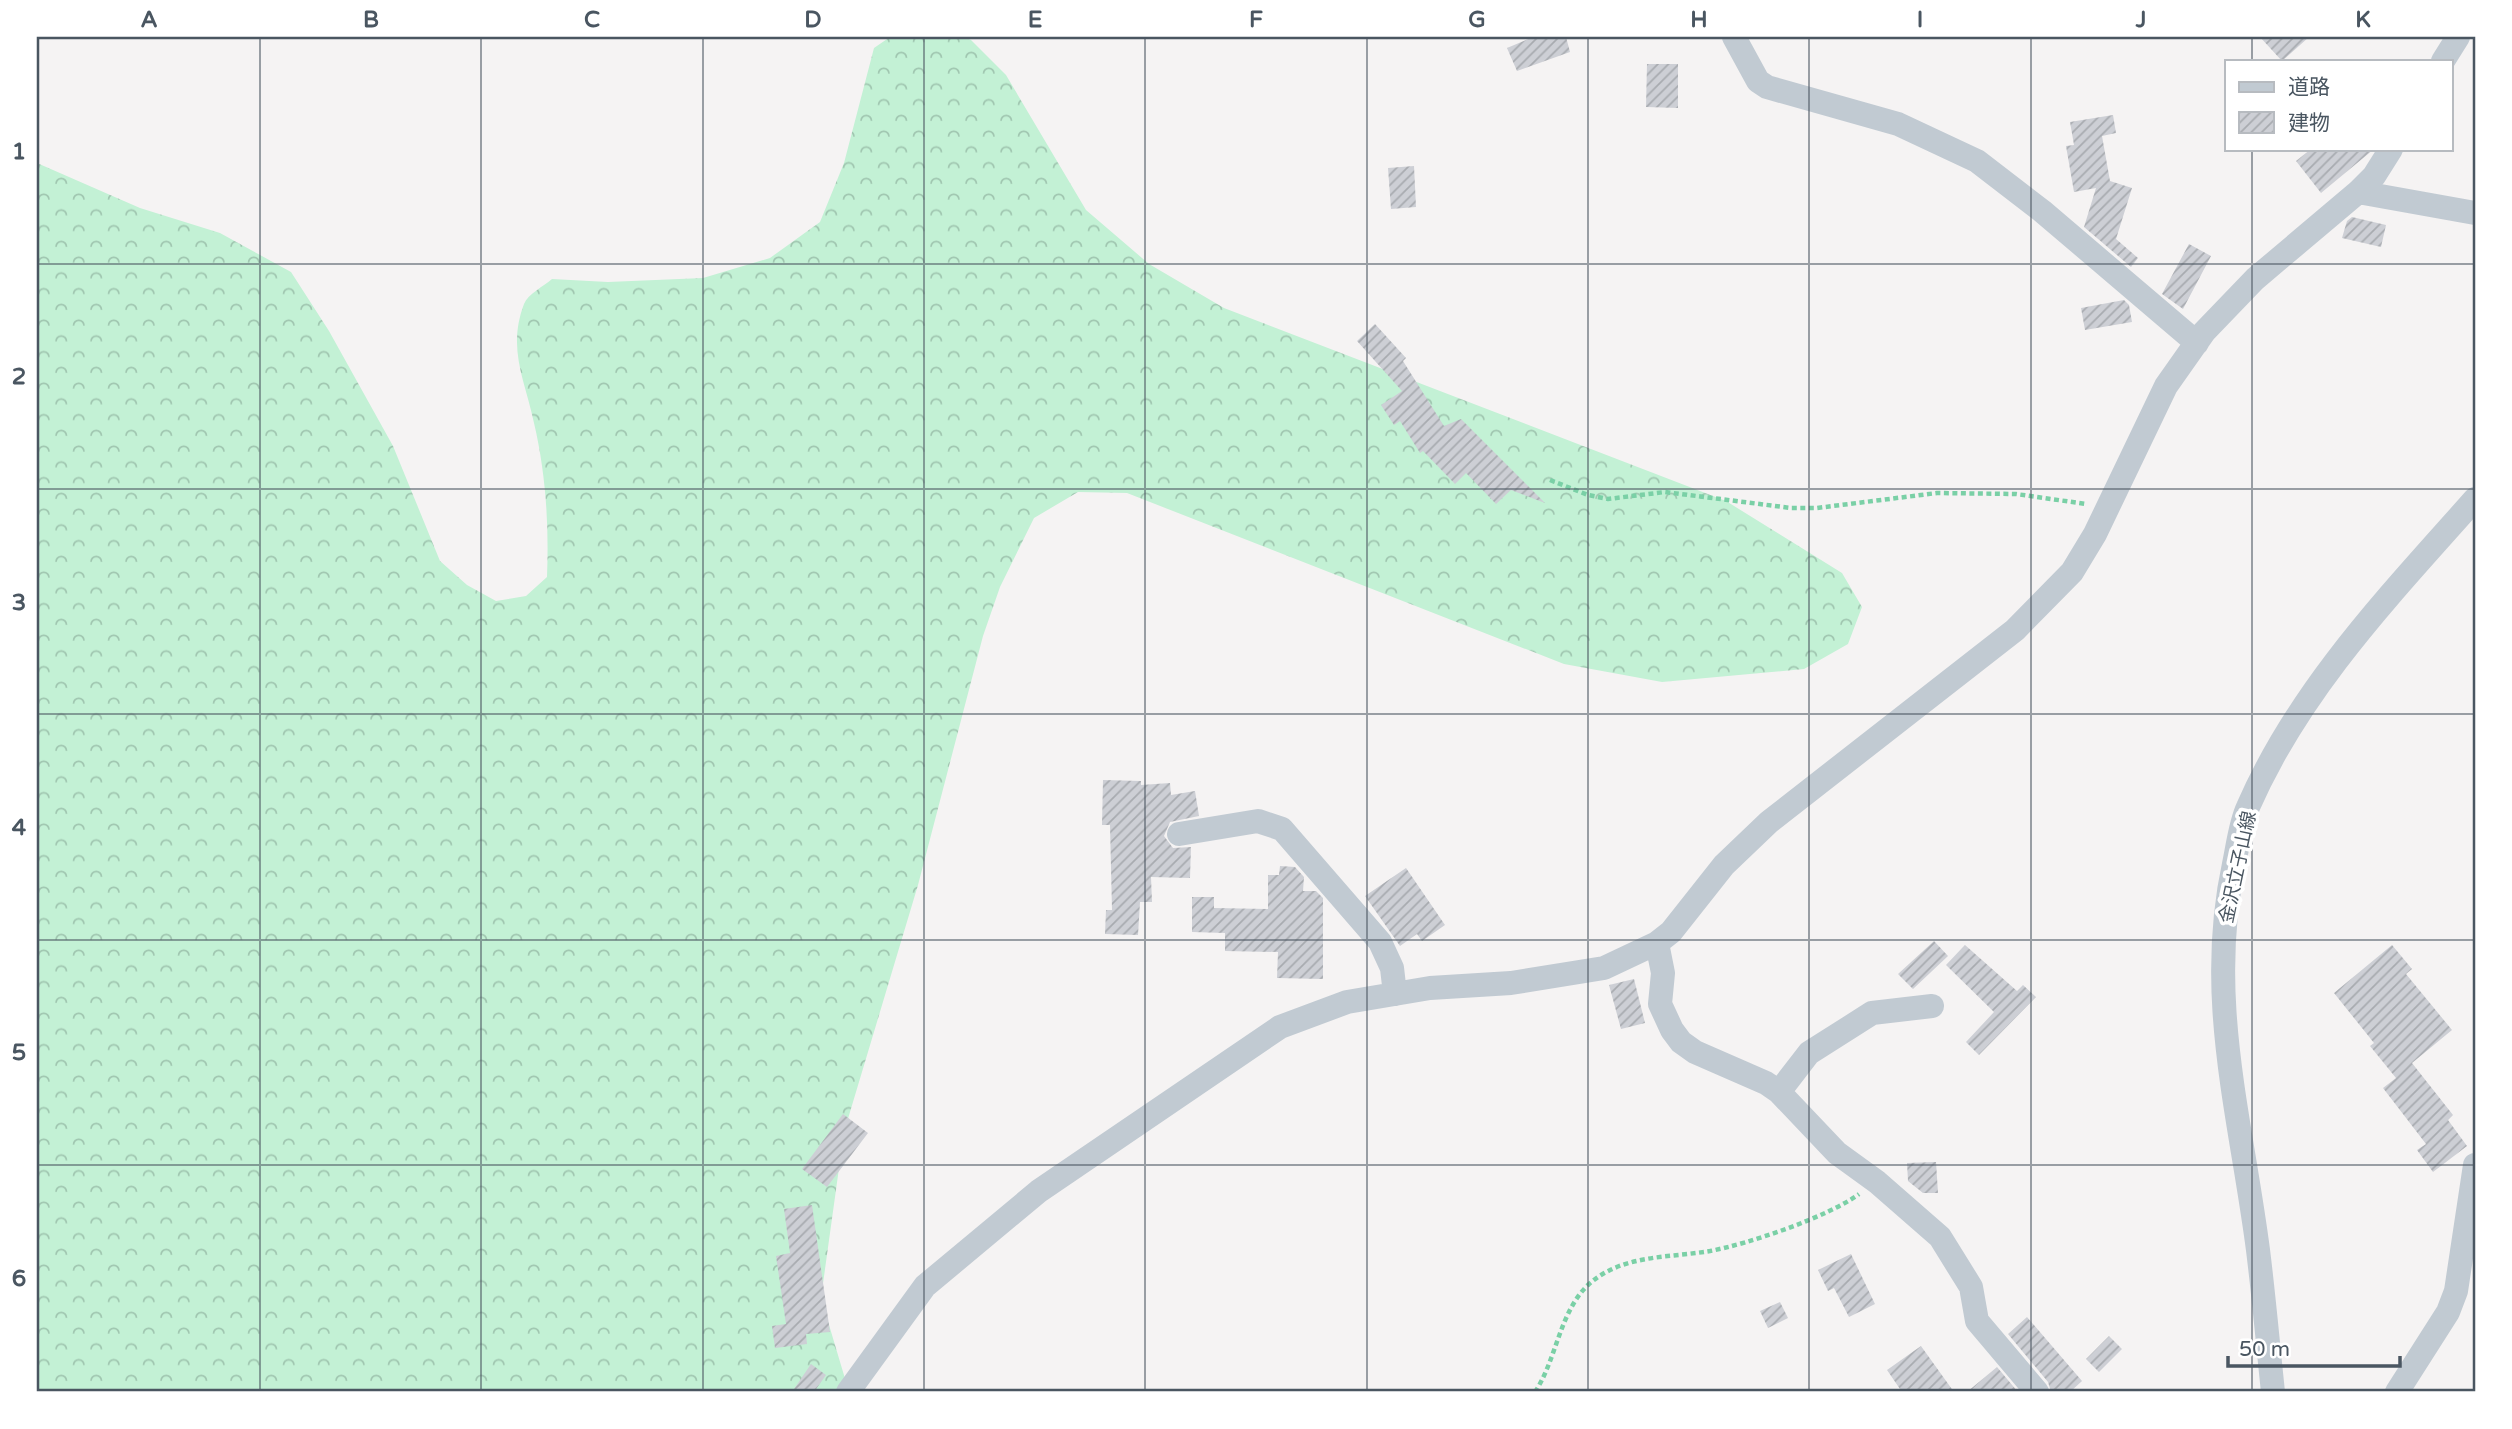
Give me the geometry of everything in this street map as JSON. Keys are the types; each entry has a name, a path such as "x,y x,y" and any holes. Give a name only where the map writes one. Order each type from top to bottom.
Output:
{"street":[{"path":"1734,37 1758,81 1768,87 1898,124 1978,161 2042,211 2197,343"},
{"path":"2445,60 2458,37"},
{"path":"848,1392 925,1286 1039,1191 1280,1027 1347,1002 1395,994 1511,983 1604,968 1657,943 1671,932 1724,865 1769,822 2015,630 2073,572 2107,509 2166,386 2197,343 2255,279 2358,192 2374,176 2390,150"},
{"path":"2358,192 2475,213"},
{"name":"金沢立子山線","path":"2273,1392 2258,1251 2228,1059 2221,986 2225,908 2246,810 2292,722 2350,641 2475,499"},
{"path":"1179,834 1258,821 1282,829 1380,942 1392,968 1395,994"},
{"path":"1657,943 1662,973 1660,1004 1681,1042 1695,1052 1766,1083 1779,1092 1837,1153 1877,1182 1951,1250 1971,1287 1977,1321 2037,1392"},
{"path":"1779,1092 1809,1053 1872,1013 1932,1006"},
{"path":"2396,1392 2448,1312 2456,1291 2475,1165"}],"path":[{"path":"1550,480 1588,495 1608,499 1665,492 1791,508 1817,508 1937,493 2016,494 2107,509"},
{"path":"1535,1392 1551,1364 1572,1304 1589,1284 1608,1271 1642,1259 1712,1251 1756,1240 1850,1201 1877,1182"}],"green space":[{"path":"890,37 965,37 971,40 1006,75 1086,210 1149,264 1224,308 1726,501 1842,573 1862,607 1848,644 1804,669 1662,682 1564,664 1127,493 1078,492 1034,518 1000,587 983,636 918,885 844,1132 821,1298 849,1392 37,1392 37,163 140,208 220,233 291,272 329,331 393,446 440,561 467,585 496,601 526,596 547,577 548,538 544,480 517,350 519,320 526,300 552,279 608,282 703,278 770,258 820,222 844,163 874,48"}],"building":[{"path":"1533,37 1566,37 1570,52 1517,71 1507,48"},
{"path":"2260,37 2309,37 2283,60"},
{"path":"1647,64 1678,64 1678,108 1646,107"},
{"path":"2113,115 2116,133 2102,136 2110,181 2132,188 2116,239 2138,258 2131,267 2084,227 2096,188 2074,192 2066,146 2074,145 2070,122"},
{"path":"2310,150 2373,150 2321,193 2296,161"},
{"path":"1414,166 1416,207 1391,209 1388,168"},
{"path":"2352,217 2386,225 2381,247 2342,238 2347,221"},
{"path":"2189,244 2211,256 2183,309 2162,294"},
{"path":"2124,300 2129,305 2132,322 2085,330 2081,308"},
{"path":"1375,324 1406,358 1403,361 1444,426 1461,419 1545,503 1511,490 1496,504 1466,473 1455,484 1423,451 1420,453 1400,421 1394,425 1381,405 1402,391 1357,341"},
{"path":"1103,780 1141,781 1141,785 1170,783 1171,795 1195,791 1199,816 1170,822 1164,836 1173,848 1191,847 1190,878 1151,877 1152,902 1140,902 1138,935 1105,934 1106,910 1112,910 1110,825 1102,825"},
{"path":"1280,866 1295,867 1304,877 1303,891 1316,891 1323,898 1323,979 1277,978 1278,952 1225,951 1225,933 1192,932 1192,897 1214,897 1214,908 1268,909 1268,875 1279,875"},
{"path":"1406,868 1445,925 1422,941 1417,934 1400,946 1365,896"},
{"path":"1934,941 1948,956 1913,989 1898,974"},
{"path":"1965,945 2017,991 2023,985 2036,997 1979,1055 1966,1042 1994,1012 1946,965"},
{"path":"2392,945 2412,969 2406,974 2452,1030 2412,1063 2453,1115 2448,1120 2467,1146 2433,1172 2417,1150 2426,1144 2383,1088 2396,1078 2370,1046 2374,1043 2334,993"},
{"path":"1634,979 1645,1023 1621,1029 1609,985"},
{"path":"843,1114 868,1133 827,1187 802,1169"},
{"path":"1936,1162 1938,1193 1923,1193 1908,1181 1907,1163"},
{"path":"812,1205 830,1332 806,1334 807,1344 775,1348 772,1326 786,1324 776,1256 790,1253 784,1209"},
{"path":"1851,1254 1875,1304 1849,1317 1834,1288 1828,1291 1818,1270"},
{"path":"1780,1302 1788,1318 1768,1328 1760,1311"},
{"path":"2027,1317 2082,1381 2070,1392 2051,1392 2048,1382 2008,1334"},
{"path":"2109,1336 2122,1349 2099,1372 2086,1359"},
{"path":"1921,1346 1954,1392 1902,1392 1887,1370"},
{"path":"811,1364 826,1375 814,1392 792,1392"},
{"path":"1997,1367 2018,1392 1967,1392"}]}
